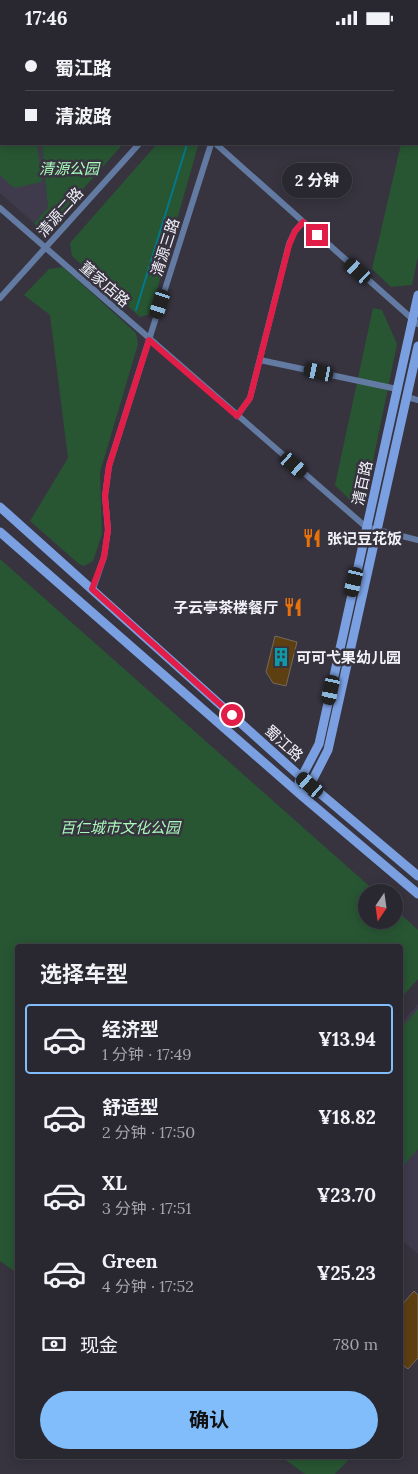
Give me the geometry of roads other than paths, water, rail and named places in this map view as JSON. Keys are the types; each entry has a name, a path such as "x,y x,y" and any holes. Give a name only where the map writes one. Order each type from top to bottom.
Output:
{"street":[{"name":"清源二路","path":"0,298 137,145"},
{"name":"清源三路","path":"92,589 104,557 108,530 105,496 109,466 211,145"},
{"path":"217,145 415,322"},
{"name":"董家店路","path":"0,208 149,340 366,527 418,540"},
{"path":"237,416 250,398 289,245 295,231 303,222"},
{"name":"清百路","path":"294,788 302,778 319,744 397,389 415,322 418,295"},
{"name":"清百路","path":"301,795 310,785 328,750 418,346"},
{"path":"260,360 397,389"},
{"path":"407,397 418,400"},
{"name":"蜀江路","path":"0,507 302,778 418,876"},
{"name":"蜀江路","path":"0,531 301,795 418,894"}],"waterway":[{"path":"136,310 187,145"}],"place":[{"name":"张记豆花饭","path":"312,538"},
{"name":"子云亭茶楼餐厅","path":"293,607"},
{"name":"可可弋果幼儿园","path":"281,657"}],"park label":[{"name":"清源公园","path":"69,168"},
{"name":"百仁城市文化公园","path":"120,827"}]}
